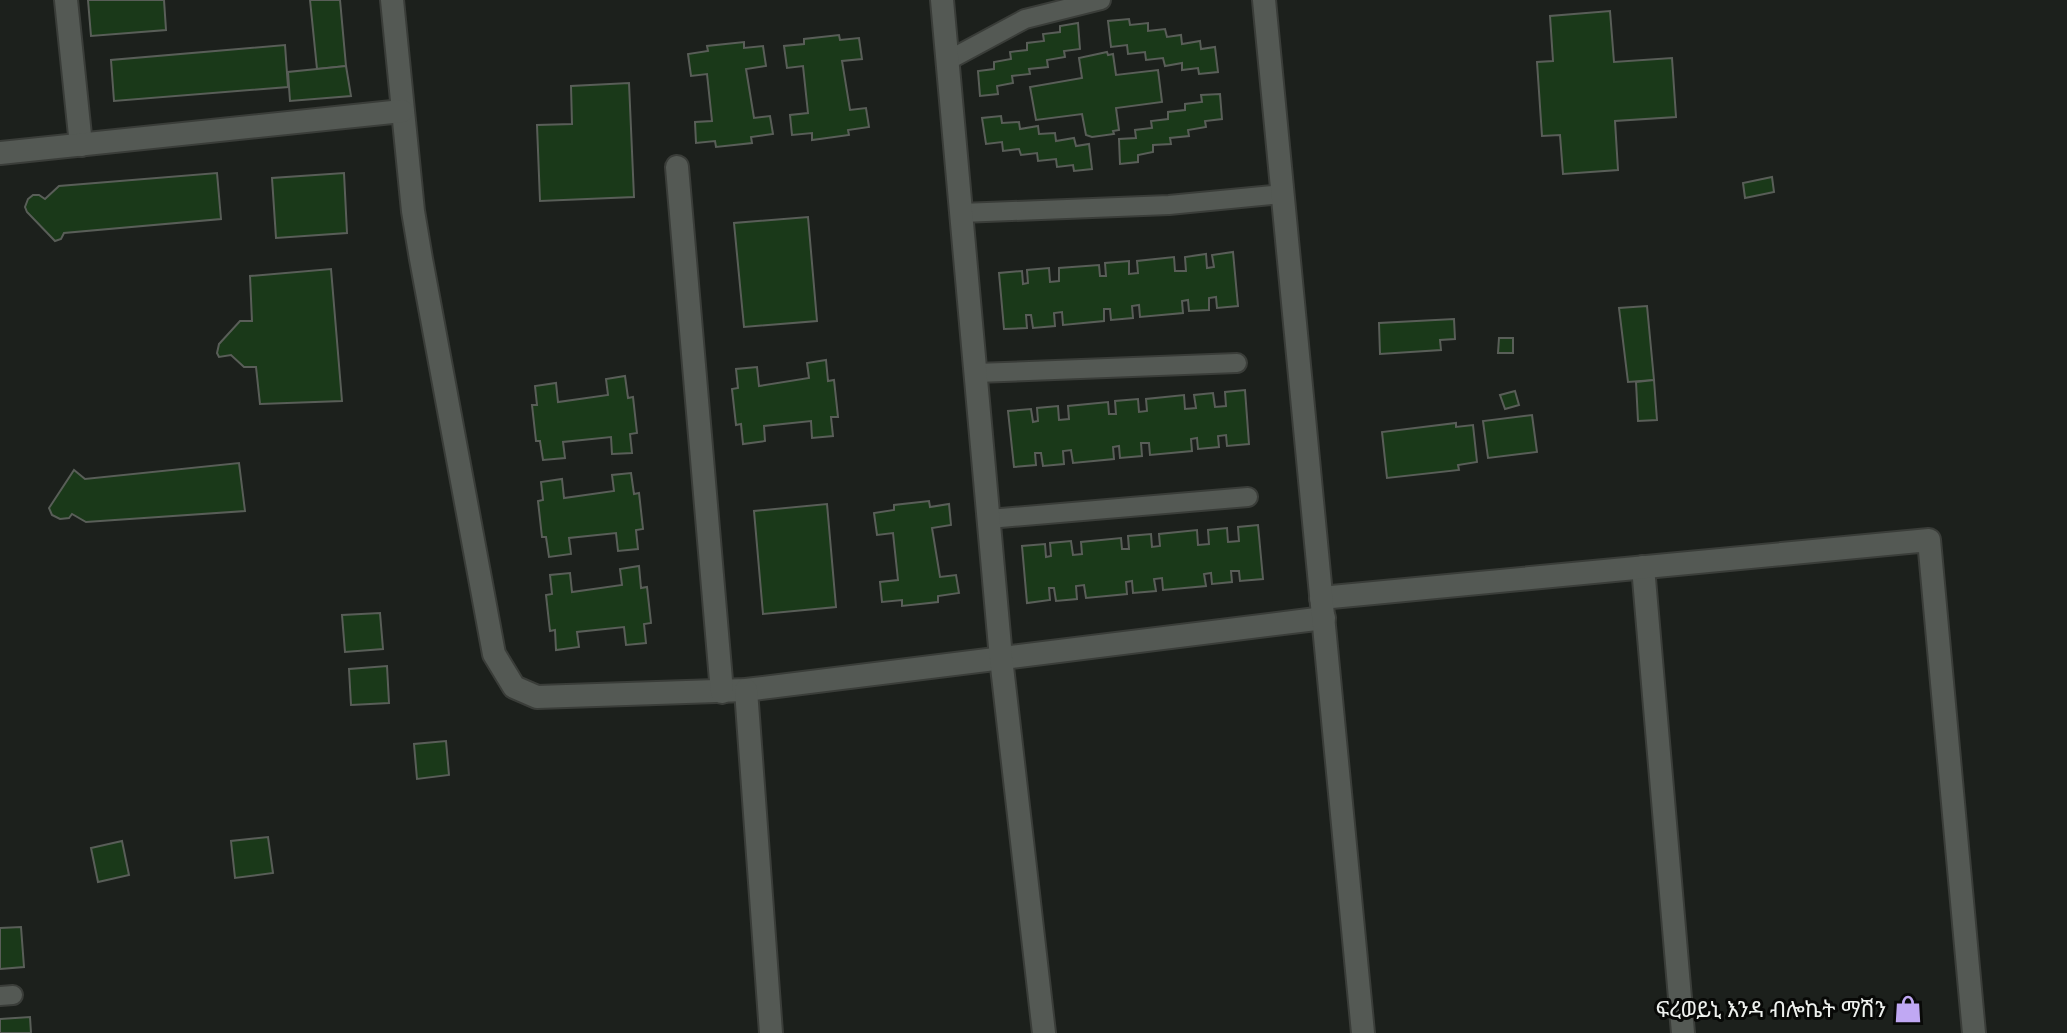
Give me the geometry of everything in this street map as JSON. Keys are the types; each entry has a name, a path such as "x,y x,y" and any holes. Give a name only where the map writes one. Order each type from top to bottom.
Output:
{"street":[{"path":"66,0 81,145"},
{"path":"392,0 413,211 494,654 514,687 537,697 746,690 1001,658 1322,608 1643,567 1929,540 1974,1033"},
{"path":"942,0 1001,658 1044,1033"},
{"path":"1264,0 1363,1033"},
{"path":"0,153 402,111"},
{"path":"677,167 722,692"},
{"path":"1643,567 1683,1033"},
{"path":"746,690 771,1033"}],"lane":[{"path":"947,61 1025,19 1101,0"},
{"path":"961,213 1169,205 1283,194"},
{"path":"976,373 1237,363"},
{"path":"989,519 1248,497"}],"building":[{"path":"88,0 164,0 166,30 91,36"},
{"path":"310,0 340,0 346,66 317,69"},
{"path":"1610,11 1614,62 1672,58 1676,117 1615,121 1618,170 1563,174 1560,135 1542,136 1537,62 1553,61 1550,16"},
{"path":"1129,19 1130,25 1148,23 1148,31 1165,29 1167,37 1181,35 1182,44 1200,41 1201,49 1215,47 1218,72 1199,74 1198,68 1182,70 1182,63 1165,66 1163,58 1146,60 1145,52 1128,54 1127,45 1111,47 1108,21"},
{"path":"1078,23 1080,49 1064,51 1065,57 1047,60 1048,67 1029,69 1030,74 1012,76 1013,83 997,86 998,94 980,96 978,71 994,69 994,62 1011,59 1010,52 1027,50 1027,43 1044,41 1043,34 1060,32 1060,26"},
{"path":"839,35 840,40 859,38 862,59 842,61 850,110 866,108 869,127 848,130 849,135 812,140 812,133 792,135 790,115 808,113 803,66 787,68 784,46 804,44 804,39"},
{"path":"744,42 744,48 763,46 766,66 746,69 754,118 770,116 773,134 751,137 752,143 716,147 715,141 696,143 695,122 712,121 707,74 691,76 688,54 708,51 707,46"},
{"path":"285,45 288,87 114,101 111,60"},
{"path":"1107,52 1108,55 1113,54 1116,75 1158,70 1162,102 1116,108 1119,130 1113,131 1114,134 1086,135 1082,114 1036,120 1030,87 1082,78 1079,58"},
{"path":"346,66 351,96 290,101 288,72"},
{"path":"629,83 634,197 540,201 537,125 572,124 571,86"},
{"path":"1220,94 1222,119 1205,121 1206,127 1188,130 1189,136 1170,138 1171,144 1153,145 1153,152 1138,155 1138,162 1120,164 1119,139 1136,138 1135,130 1152,128 1151,121 1168,119 1168,112 1185,110 1185,104 1202,102 1201,95"},
{"path":"1001,116 1002,123 1019,122 1020,129 1038,126 1039,134 1055,133 1056,141 1074,138 1076,146 1089,144 1092,169 1074,171 1073,165 1057,167 1056,159 1038,161 1037,153 1021,155 1019,149 1003,151 1002,142 986,144 982,118"},
{"path":"217,173 221,219 64,233 61,239 55,241 25,207 33,195 45,199 59,186"},
{"path":"344,173 347,233 276,238 272,178"},
{"path":"1772,177 1774,192 1745,198 1743,183"},
{"path":"808,217 817,321 744,327 734,223"},
{"path":"1233,252 1238,306 1217,308 1216,297 1209,298 1209,310 1189,311 1188,300 1182,301 1183,313 1140,317 1139,305 1132,306 1133,318 1111,320 1110,309 1104,309 1104,321 1063,325 1062,312 1054,313 1055,326 1033,328 1031,315 1026,315 1027,328 1004,329 999,273 1022,271 1023,284 1028,283 1027,270 1049,268 1050,282 1059,281 1059,268 1099,265 1100,276 1106,276 1105,263 1129,261 1129,274 1138,273 1137,261 1174,257 1175,271 1186,271 1185,257 1206,254 1207,268 1214,267 1212,255"},
{"path":"331,269 342,401 260,404 256,367 244,367 231,355 219,357 217,353 219,344 240,321 252,321 250,276"},
{"path":"1647,306 1654,380 1628,382 1619,308"},
{"path":"1454,319 1455,339 1440,340 1441,350 1380,354 1379,323"},
{"path":"1499,338 1513,338 1513,353 1498,353"},
{"path":"826,360 828,381 834,380 838,417 831,417 833,436 812,438 811,421 764,426 765,441 743,444 741,424 736,425 732,389 738,388 736,369 757,367 759,386 809,378 807,363"},
{"path":"625,376 628,398 633,397 637,433 630,434 632,453 612,454 611,437 563,442 565,458 543,460 540,441 536,441 532,405 537,405 535,386 556,383 558,402 608,395 606,379"},
{"path":"1654,380 1657,420 1638,421 1636,382"},
{"path":"1245,390 1249,444 1227,446 1226,435 1218,436 1219,447 1198,449 1197,438 1191,439 1192,451 1150,455 1149,443 1141,443 1142,456 1120,458 1119,446 1113,447 1114,459 1073,463 1071,450 1063,451 1064,464 1043,466 1041,453 1035,453 1036,465 1014,467 1008,411 1031,409 1033,422 1038,421 1037,408 1058,406 1059,420 1069,419 1068,406 1108,402 1109,414 1116,414 1115,401 1138,399 1139,412 1147,411 1146,399 1184,395 1185,409 1196,408 1194,395 1213,393 1215,407 1226,406 1225,392"},
{"path":"1515,391 1519,405 1505,409 1500,395"},
{"path":"1532,415 1537,452 1488,458 1483,421"},
{"path":"1456,423 1456,427 1473,425 1477,462 1458,465 1459,470 1387,478 1382,432"},
{"path":"239,463 245,511 86,522 72,514 69,518 60,519 52,515 49,508 74,470 85,479"},
{"path":"631,473 634,494 639,493 643,529 636,530 638,549 618,551 616,533 569,538 571,554 549,557 546,537 542,537 538,501 543,500 541,482 562,479 564,498 614,491 612,475"},
{"path":"929,501 930,507 949,504 951,525 932,528 940,577 956,575 959,593 938,596 938,602 902,606 902,600 882,602 880,582 898,580 893,533 877,535 874,513 894,510 894,505"},
{"path":"827,504 836,607 763,614 754,511"},
{"path":"1258,525 1263,579 1240,581 1239,571 1231,571 1232,582 1212,584 1211,573 1204,574 1206,586 1163,590 1162,578 1154,579 1156,591 1133,593 1132,581 1126,582 1127,594 1086,598 1084,585 1076,586 1077,599 1056,601 1054,588 1049,588 1050,600 1027,603 1022,546 1045,544 1046,557 1051,556 1050,543 1071,541 1073,555 1082,554 1081,542 1121,538 1122,549 1129,549 1128,536 1151,534 1152,547 1160,546 1159,534 1197,530 1198,545 1209,544 1208,530 1227,528 1228,542 1239,541 1238,527"},
{"path":"639,566 641,588 647,587 651,623 644,624 646,643 626,645 624,627 577,632 579,647 556,650 555,630 550,631 546,595 552,594 550,575 570,573 572,592 622,585 620,569"},
{"path":"380,613 383,649 345,652 342,615"},
{"path":"387,666 389,703 351,705 349,669"},
{"path":"446,741 449,775 417,779 414,744"},
{"path":"268,837 273,873 235,878 231,841"},
{"path":"122,841 129,875 98,882 91,848"},
{"path":"21,927 24,967 0,969 0,928"},
{"path":"30,1017 31,1033 0,1033 0,1019"}],"place":[{"name":"ፍረወይኒ እንዳ ብሎኬት ማሽን","path":"1908,1009"}]}
